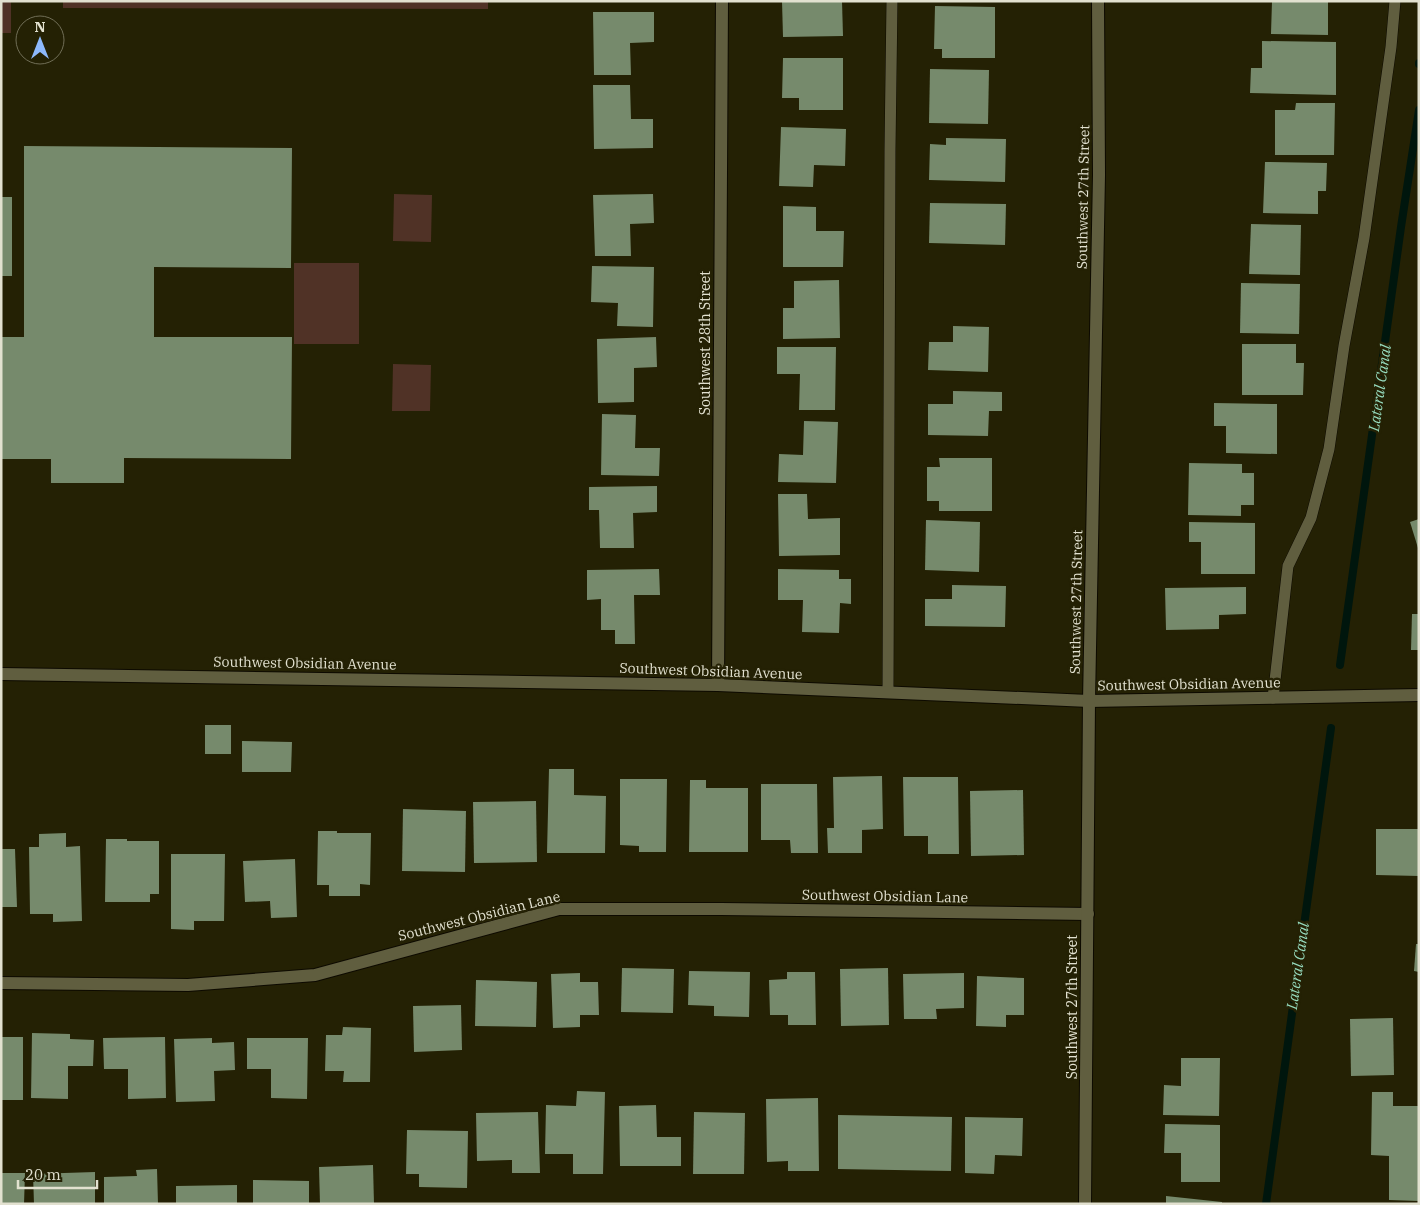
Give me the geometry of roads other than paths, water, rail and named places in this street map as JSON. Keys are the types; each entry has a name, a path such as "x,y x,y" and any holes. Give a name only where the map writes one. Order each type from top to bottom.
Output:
{"street":[{"name":"Southwest 28th Street","path":"718,685 722,1"},
{"name":"Southwest 27th Street","path":"1085,1204 1089,701 1099,175 1098,1"},
{"name":"Southwest Obsidian Avenue","path":"1,674 718,685 1089,701 1419,695"},
{"name":"Southwest Obsidian Lane","path":"1,984 188,985 316,975 559,909 721,909 1088,914"}],"lane":[{"path":"888,692 892,1"},
{"path":"1273,698 1288,566 1311,518 1329,449 1344,346 1364,238 1391,47 1395,1"}],"waterway":[{"name":"Lateral Canal","path":"1340,665 1419,110"},
{"name":"Lateral Canal","path":"1266,1204 1331,728"}]}
